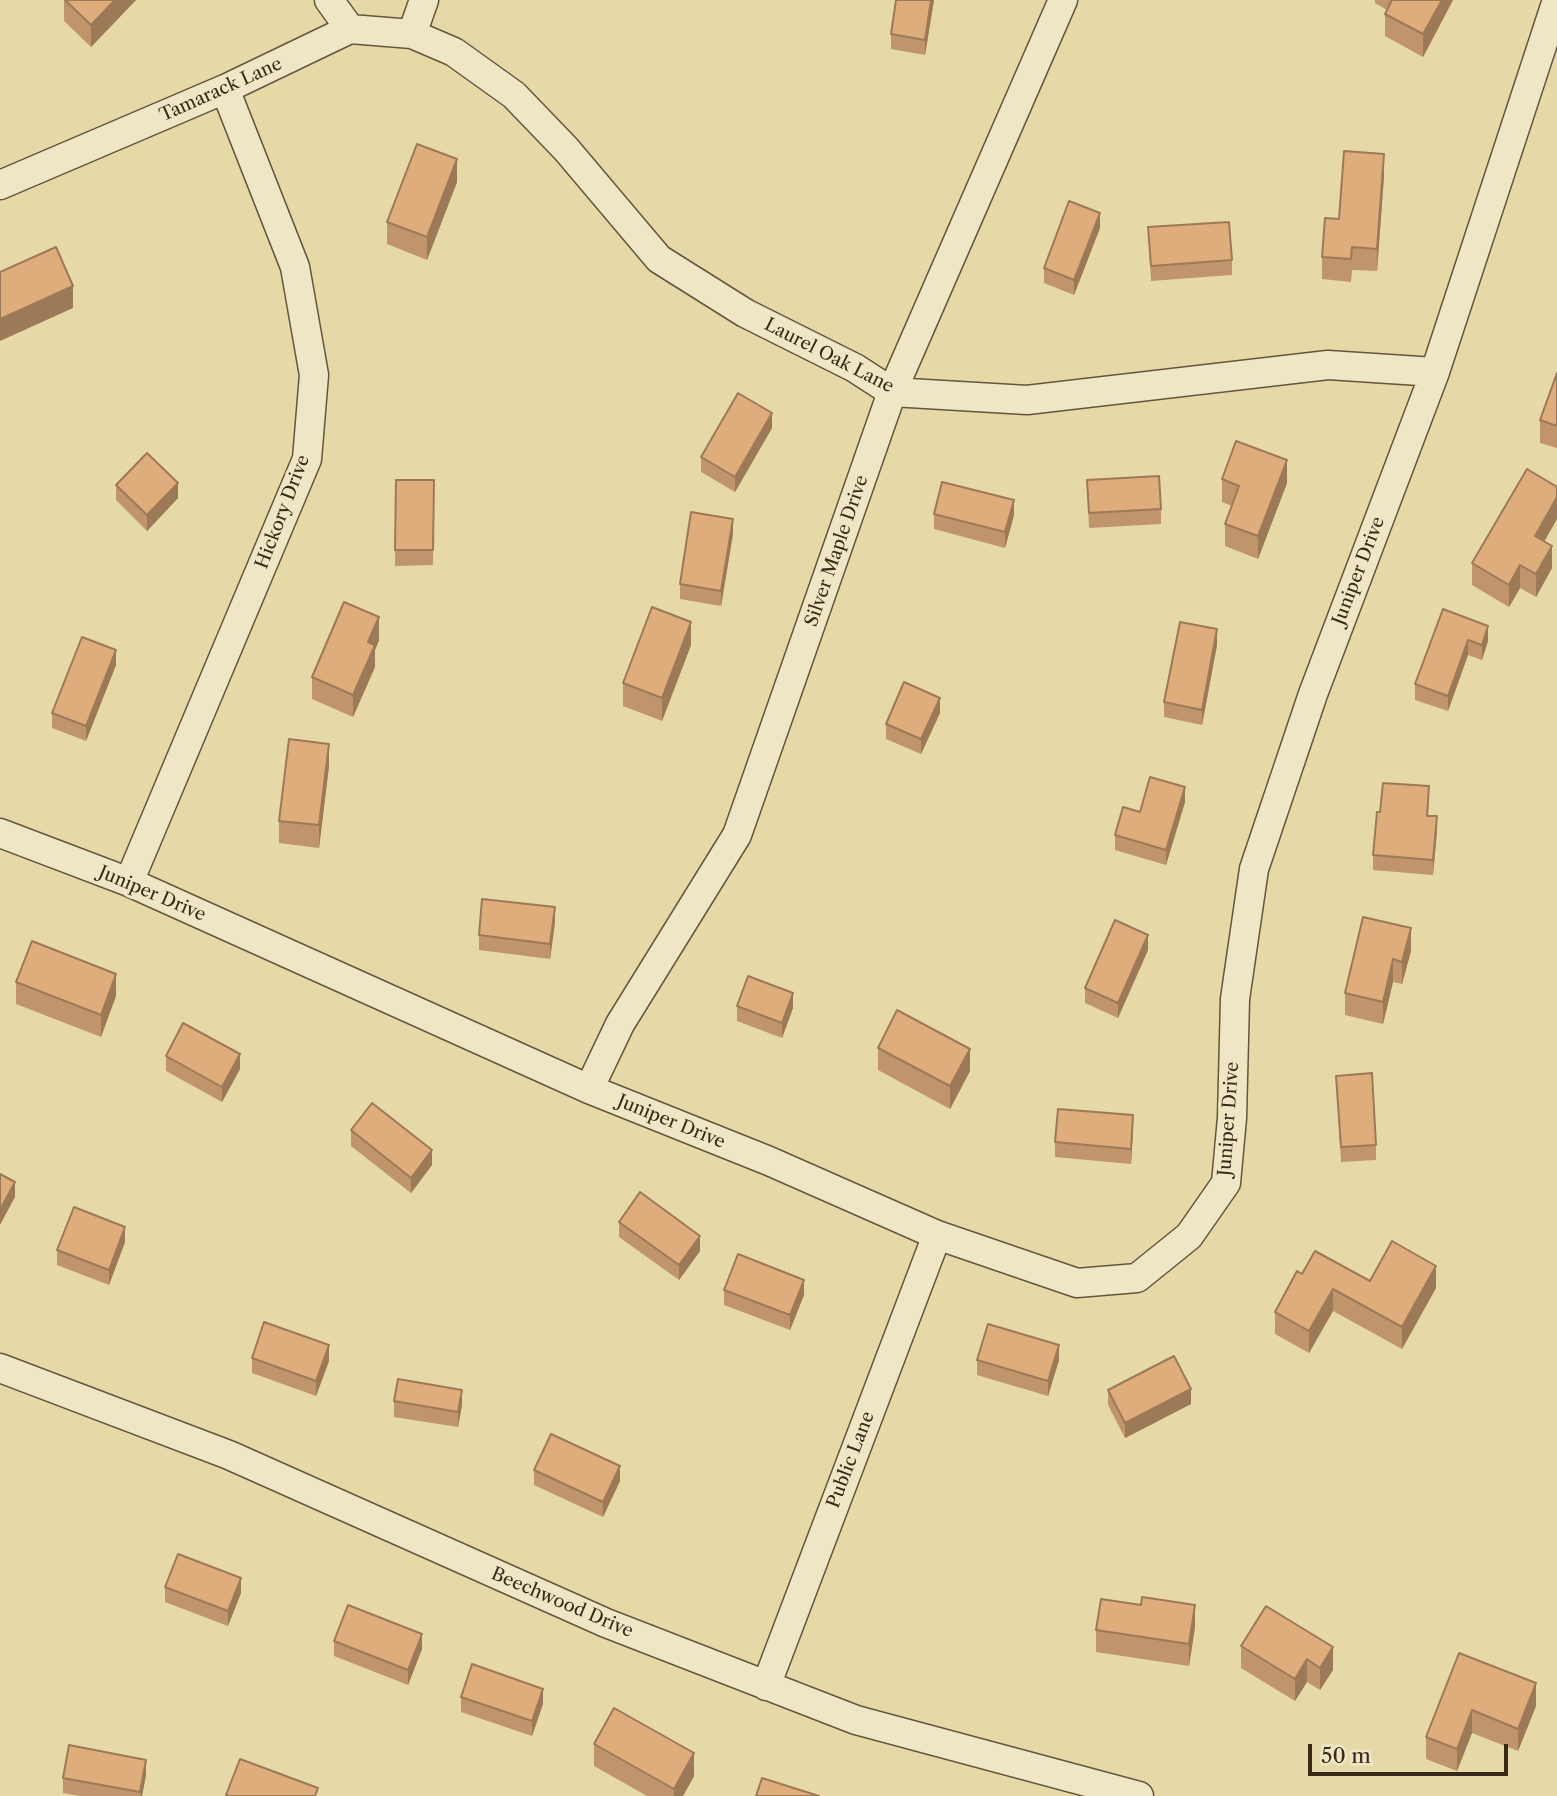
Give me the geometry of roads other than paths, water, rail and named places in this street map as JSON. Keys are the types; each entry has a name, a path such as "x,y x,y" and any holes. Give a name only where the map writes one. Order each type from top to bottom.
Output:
{"street":[{"path":"329,0 350,29 412,34 424,0"},
{"name":"Silver Maple Drive","path":"589,1089 620,1024 737,835 892,392 1063,0"},
{"name":"Juniper Drive","path":"0,833 129,882 589,1089 769,1161 937,1235 1077,1283 1137,1278 1189,1236 1226,1183 1232,1118 1235,999 1254,869 1312,694 1435,372 1557,0"},
{"name":"Tamarack Lane","path":"0,185 225,89 350,29"},
{"name":"Laurel Oak Lane","path":"412,34 454,52 514,96 566,149 659,259 744,313 855,368 892,392 1027,400 1328,365 1435,372"},
{"name":"Hickory Drive","path":"129,882 307,459 314,375 295,267 225,89"},
{"name":"Public Lane","path":"766,1686 937,1235"},
{"name":"Beechwood Drive","path":"0,1368 229,1455 606,1623 856,1720 1139,1796"}]}
